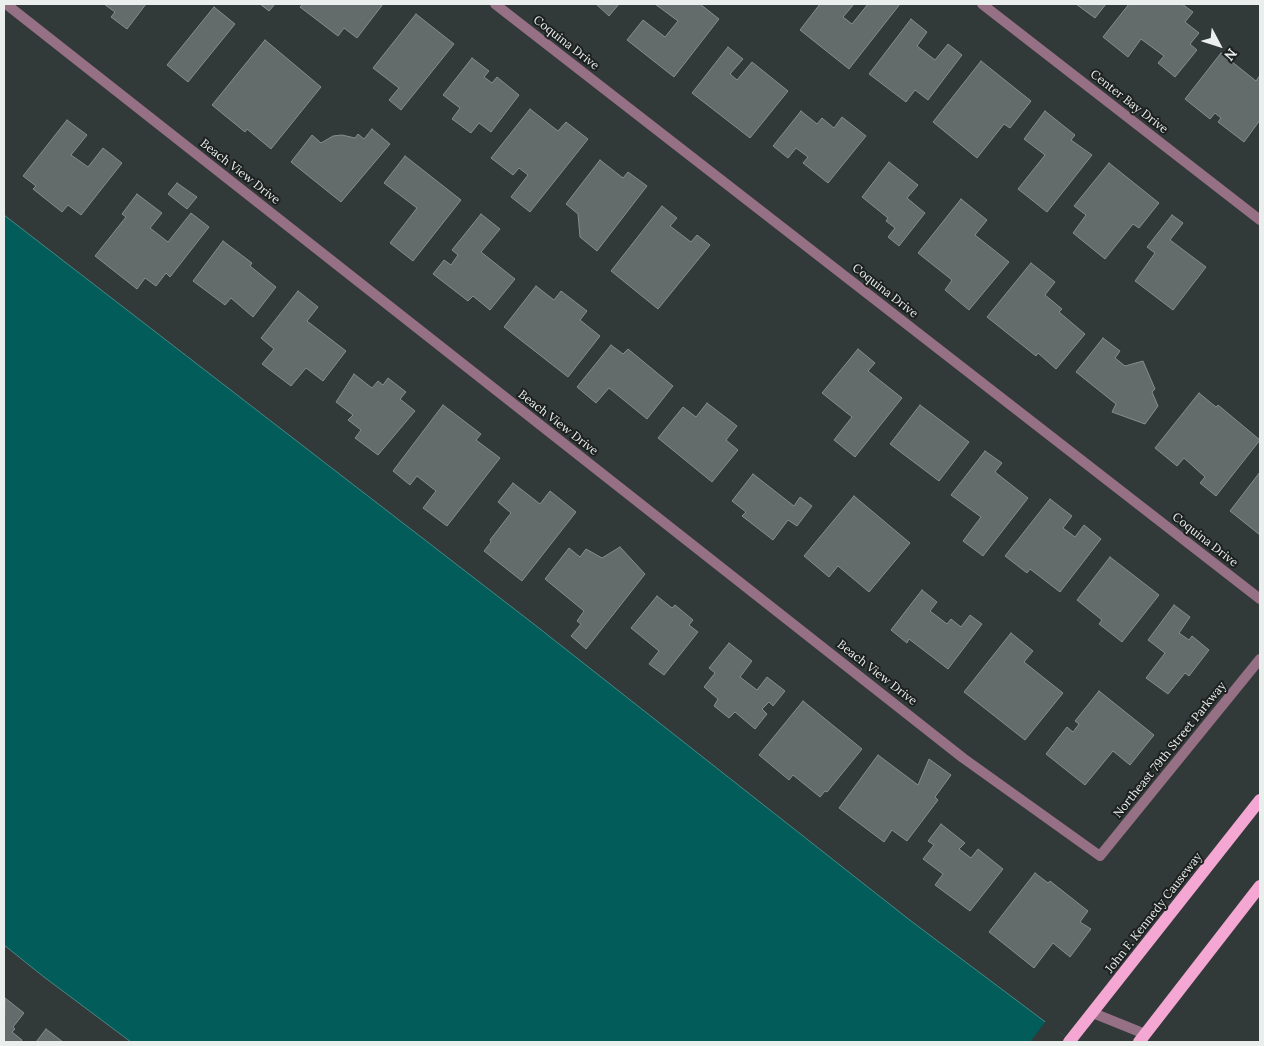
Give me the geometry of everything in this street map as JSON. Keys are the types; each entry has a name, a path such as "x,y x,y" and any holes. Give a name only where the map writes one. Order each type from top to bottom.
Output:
{"main road":[{"name":"John F. Kennedy Causeway","path":"1069,1042 1260,800"},
{"path":"1142,1038 1260,886"}],"street":[{"name":"Beach View Drive","path":"6,4 963,758 1100,856"},
{"name":"Coquina Drive","path":"495,4 1260,599"},
{"name":"Center Bay Drive","path":"982,4 1260,220"},
{"name":"Northeast 79th Street Parkway","path":"1100,856 1260,659"},
{"path":"1092,1013 1142,1038"}],"water":[{"path":"4,215 535,625 911,921 1072,1042 131,1042 44,977 4,945"}],"pier":[{"path":"1046,1021 1072,1042 1030,1042"}],"building":[{"path":"104,4 146,4 127,29 111,17 115,12"},
{"path":"260,4 275,4 269,11"},
{"path":"303,4 383,4 357,38 344,28 338,36 300,7"},
{"path":"596,4 619,4 609,16"},
{"path":"655,4 700,4 719,19 674,77 627,40 643,20 665,37 678,21"},
{"path":"820,4 854,4 843,17 852,24 868,4 900,4 849,69 800,30"},
{"path":"1076,4 1106,4 1095,18"},
{"path":"1129,4 1182,4 1193,12 1185,22 1199,33 1190,44 1197,50 1175,77 1158,63 1164,56 1141,39 1128,57 1103,37"},
{"path":"214,7 235,24 188,82 167,65"},
{"path":"416,14 454,44 401,110 389,100 399,88 373,68"},
{"path":"911,19 927,32 917,46 935,60 948,44 962,55 928,100 915,90 906,102 869,74"},
{"path":"265,40 321,87 271,149 247,129 245,132 212,105"},
{"path":"728,47 743,59 730,74 737,80 752,62 788,91 750,138 692,93"},
{"path":"1221,53 1256,81 1260,75 1260,120 1244,142 1218,122 1221,118 1215,113 1210,119 1185,99"},
{"path":"472,58 489,71 484,77 492,83 497,77 519,95 491,132 479,123 471,133 452,119 460,108 443,95"},
{"path":"981,61 1031,101 1010,128 1004,124 977,158 933,122"},
{"path":"530,109 558,131 566,122 588,139 530,212 511,197 528,175 519,168 513,175 491,158"},
{"path":"801,111 817,124 822,118 834,128 842,117 866,136 828,183 803,163 808,157 796,148 788,158 773,146"},
{"path":"1045,111 1075,135 1071,140 1092,155 1047,212 1018,189 1045,155 1024,139"},
{"path":"67,120 87,135 71,155 88,167 103,148 122,163 81,215 68,205 62,212 33,189 36,186 23,176"},
{"path":"372,129 390,144 341,202 291,162 312,135 321,143 333,136 342,135 355,138 358,134 364,139"},
{"path":"405,156 461,200 413,261 390,243 417,208 384,183"},
{"path":"600,160 623,178 628,172 647,186 597,251 580,237 578,214 566,204"},
{"path":"889,162 918,185 907,198 925,213 899,246 888,237 895,228 886,221 888,218 862,197"},
{"path":"1109,163 1159,203 1139,228 1133,224 1105,259 1073,233 1086,215 1074,206"},
{"path":"177,183 197,197 187,209 168,194"},
{"path":"137,194 162,213 150,228 168,242 191,213 209,227 170,277 166,273 156,286 145,278 137,289 95,256 126,217 122,214"},
{"path":"961,199 987,220 975,235 1009,262 969,310 945,290 952,280 918,253"},
{"path":"662,206 677,218 670,226 691,242 697,235 710,245 658,309 611,271"},
{"path":"481,214 500,229 481,252 515,279 490,310 473,296 468,301 433,274 444,260 451,265 458,255 452,250"},
{"path":"1172,215 1183,223 1170,240 1206,267 1173,310 1135,281 1155,253 1147,247"},
{"path":"223,241 252,263 250,266 276,287 253,317 231,298 225,305 193,281"},
{"path":"1031,263 1055,282 1045,295 1062,309 1059,312 1085,334 1056,369 1038,353 1036,356 987,317"},
{"path":"536,286 554,300 561,291 587,311 580,320 600,336 568,377 504,327"},
{"path":"298,291 318,307 307,321 346,351 323,381 306,368 291,386 262,364 274,349 261,338"},
{"path":"1103,338 1120,351 1115,358 1125,366 1143,361 1155,389 1152,392 1158,406 1145,424 1112,412 1116,404 1076,372"},
{"path":"611,345 623,354 628,349 673,386 647,419 609,388 596,403 577,387"},
{"path":"858,349 875,363 868,371 902,398 855,457 834,440 852,417 822,393"},
{"path":"354,374 372,388 378,381 383,385 388,378 406,392 400,399 415,411 378,455 355,438 361,430 348,420 353,415 336,402"},
{"path":"1199,393 1216,407 1218,405 1260,440 1216,496 1200,483 1205,477 1184,458 1177,466 1155,448"},
{"path":"707,403 737,426 726,440 738,450 712,482 658,438 683,407 696,417"},
{"path":"443,405 481,434 476,440 500,458 447,526 423,508 436,491 417,476 410,485 393,471"},
{"path":"920,405 969,442 939,481 890,444"},
{"path":"985,451 1002,463 995,472 1028,498 983,556 963,541 981,517 951,495"},
{"path":"1260,472 1260,535 1230,511"},
{"path":"753,474 794,506 800,497 812,506 797,526 788,520 773,540 742,516 746,512 732,501"},
{"path":"513,483 540,504 550,491 576,512 522,581 484,551 511,513 498,502"},
{"path":"854,496 910,543 869,592 838,566 829,577 804,556"},
{"path":"1050,499 1072,516 1063,528 1075,537 1084,525 1101,539 1060,592 1030,569 1027,573 1005,556"},
{"path":"620,547 645,574 586,649 571,636 581,624 577,621 584,611 545,579 569,548 580,557 586,549 602,558"},
{"path":"1110,557 1159,595 1122,642 1099,624 1102,620 1077,600"},
{"path":"922,590 937,602 930,611 947,624 951,619 961,627 970,615 982,624 948,669 909,639 907,643 891,630"},
{"path":"657,596 672,608 675,605 693,620 689,625 698,632 664,675 649,664 659,651 631,628"},
{"path":"1174,605 1190,617 1179,633 1189,640 1192,636 1209,650 1189,676 1185,673 1168,694 1146,678 1165,653 1148,640"},
{"path":"1011,633 1033,651 1024,662 1063,693 1025,740 964,692"},
{"path":"729,643 752,661 740,677 757,690 767,677 785,691 773,706 769,702 762,709 767,714 755,729 735,712 729,718 714,706 718,699 704,687 715,673 709,668"},
{"path":"1099,691 1154,735 1130,765 1113,751 1085,785 1046,754 1067,727 1073,732 1079,724 1075,721"},
{"path":"803,701 862,749 827,792 825,791 820,797 793,775 789,780 759,755"},
{"path":"878,755 918,785 929,759 951,775 935,797 938,800 907,841 892,830 884,842 839,808"},
{"path":"941,824 965,843 959,849 971,858 978,849 1003,869 970,911 935,885 943,874 923,859 934,845 928,841"},
{"path":"1035,873 1048,883 1050,881 1088,911 1080,922 1091,929 1070,957 1053,943 1034,968 989,932"},
{"path":"5,998 24,1013 13,1027 15,1029 12,1032 22,1040 21,1042 4,1042"},
{"path":"46,1029 63,1042 36,1042"}]}
